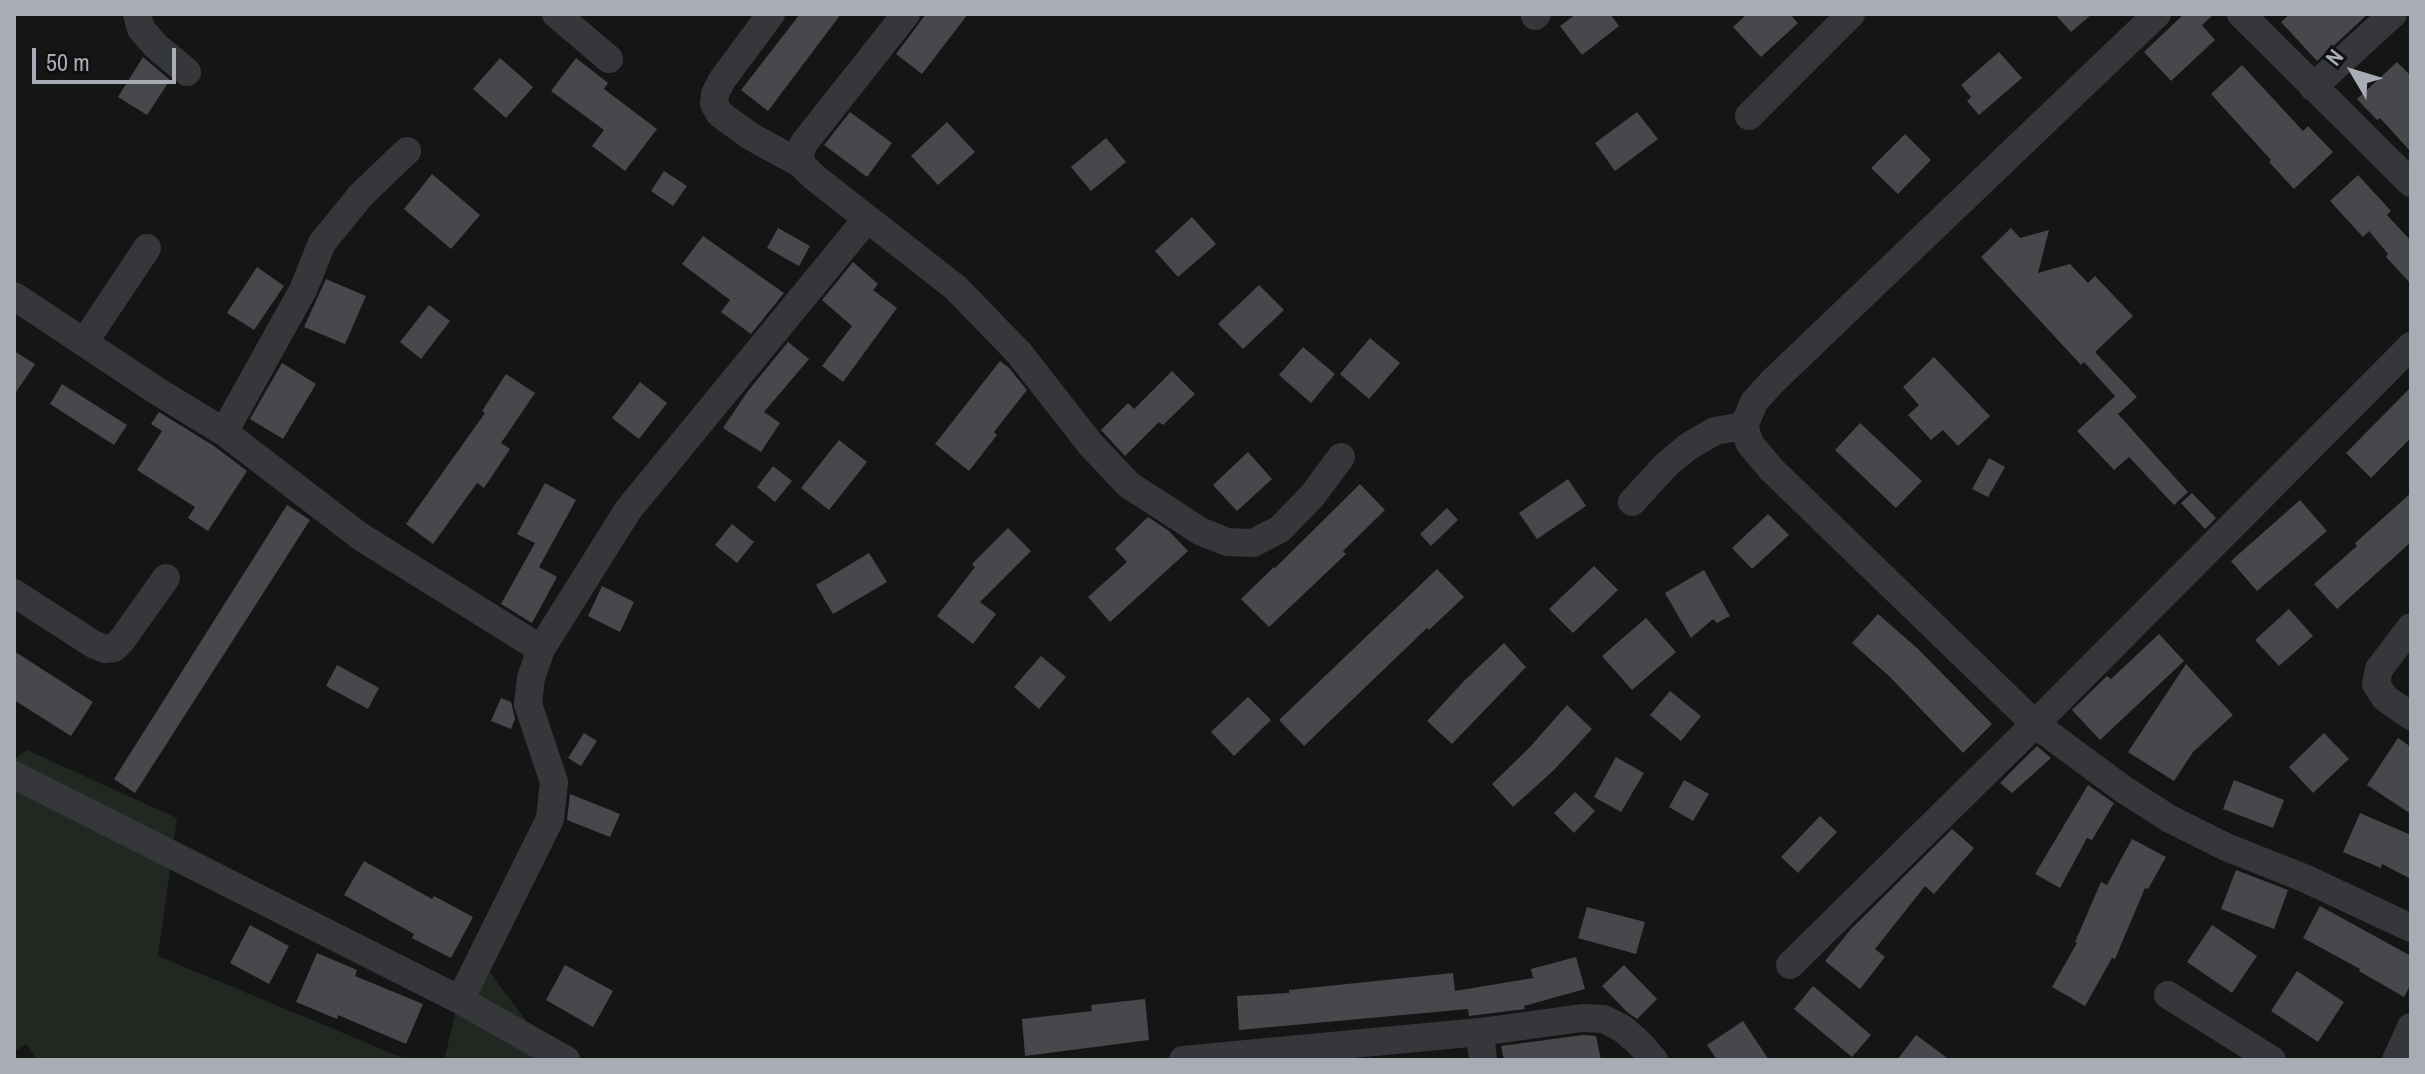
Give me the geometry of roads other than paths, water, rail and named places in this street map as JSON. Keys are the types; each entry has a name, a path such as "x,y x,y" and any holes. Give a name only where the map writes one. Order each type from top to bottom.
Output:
{"street":[{"path":"137,14 141,29 187,72"},
{"path":"556,14 609,59"},
{"path":"771,14 722,80 714,104 720,114 750,136 801,164 866,220 956,288 1019,353 1091,445 1129,485 1200,531 1227,542 1253,543 1280,529 1312,496 1341,457"},
{"path":"801,164 800,153 804,143 906,14"},
{"path":"1749,116 1851,14"},
{"path":"2157,14 1772,382 1754,402 1744,426 1750,444 1772,470 2035,724 2123,789 2170,819 2226,847 2304,878 2411,928"},
{"path":"2241,14 2411,183"},
{"path":"2313,87 2393,14"},
{"path":"224,432 303,290 322,243 361,195 407,151"},
{"path":"460,1000 550,819 554,782 528,704 531,678 541,649 628,510 866,220"},
{"path":"85,341 147,248"},
{"path":"14,296 224,432 361,537 541,649"},
{"path":"1790,965 2411,346"},
{"path":"1632,502 1667,464 1689,446 1715,431 1744,426"},
{"path":"14,593 105,649 114,648 122,640 166,578"},
{"path":"2411,627 2379,669 2376,684 2385,698 2411,716"},
{"path":"14,775 460,1000 566,1060"},
{"path":"2168,995 2272,1060"},
{"path":"1183,1060 1481,1046 1582,1018 1604,1019 1623,1029 1654,1060"},
{"path":"2396,1060 2411,1027"}]}
